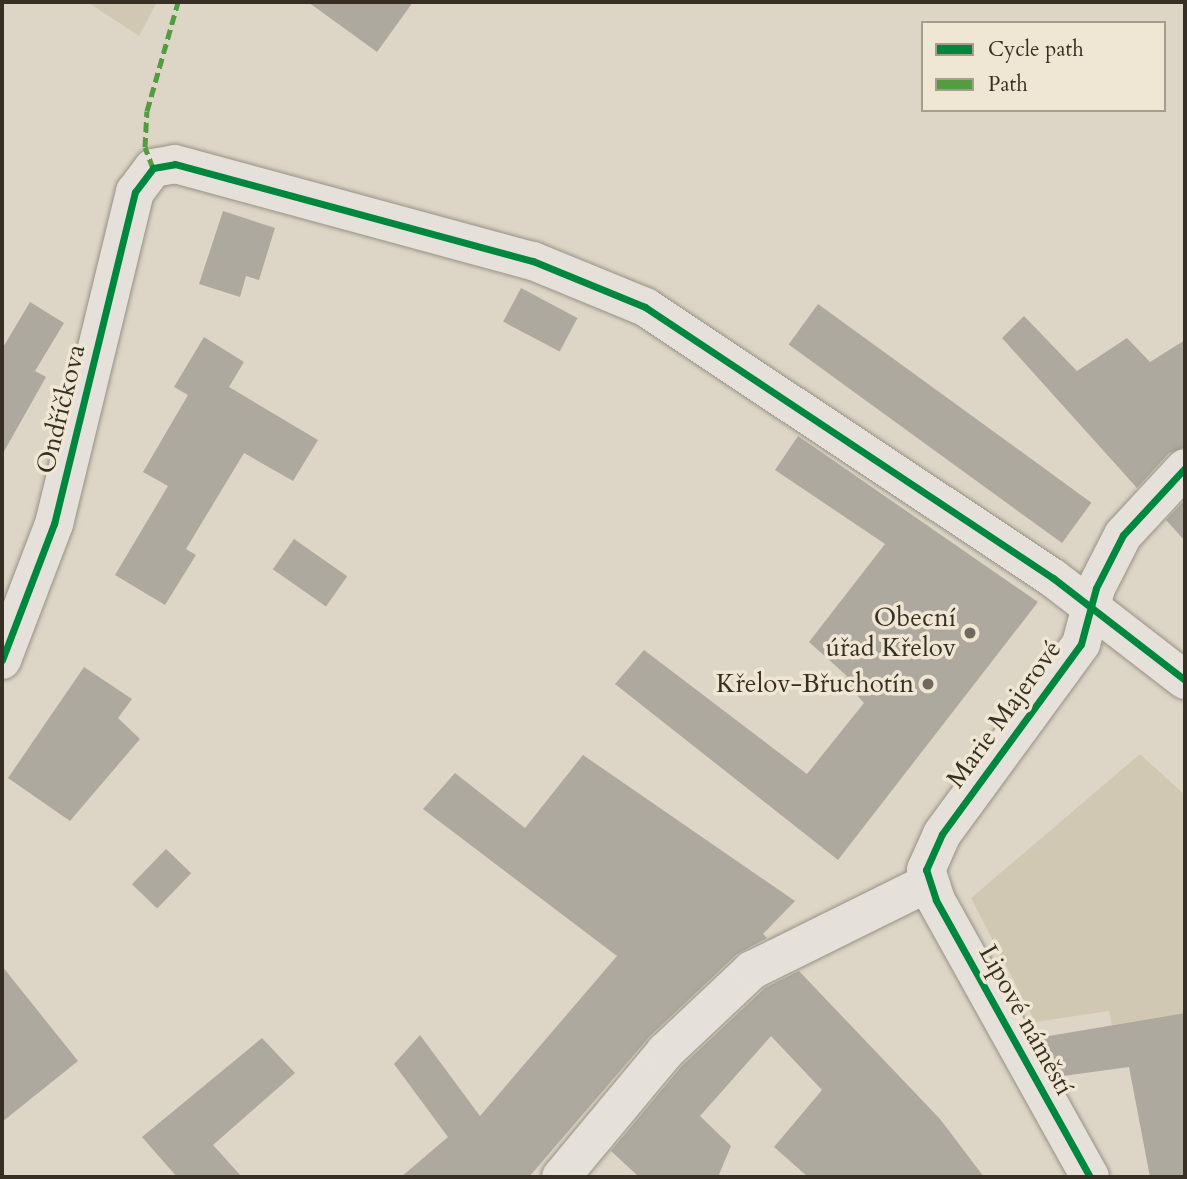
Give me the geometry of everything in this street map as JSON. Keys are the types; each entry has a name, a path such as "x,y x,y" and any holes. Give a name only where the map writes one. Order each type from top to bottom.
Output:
{"street":[{"name":"Ondříčkova","path":"2,660 54,524 135,192 153,168 189,165 533,261 645,307 1091,605"},
{"name":"Marie Majerové","path":"928,883 931,852 1070,662 1091,605 1123,535 1185,468"},
{"path":"1091,605 1185,680"},
{"path":"561,1177 665,1052 752,970 928,883"},
{"name":"Lipové náměstí","path":"928,883 1090,1177"}],"shaded area":[{"path":"87,2 157,2 139,36"},
{"path":"1140,754 1185,795 1185,1013 1112,1025 1109,1011 1035,1022 971,898"}],"building":[{"path":"308,2 413,2 377,52"},
{"path":"223,211 275,228 259,280 246,276 240,297 199,284"},
{"path":"521,288 578,318 560,352 503,322"},
{"path":"30,302 64,323 35,371 46,377 2,455 2,349"},
{"path":"818,304 1091,503 1062,543 789,344"},
{"path":"1024,316 1077,371 1127,338 1150,362 1185,340 1185,447 1169,453 1137,488 1002,338"},
{"path":"204,337 244,362 229,387 318,440 293,481 244,453 186,549 196,555 165,605 115,575 168,486 143,472 188,395 174,387"},
{"path":"798,436 1038,602 838,860 615,684 644,650 807,774 864,703 843,680 847,676 809,642 885,544 775,470"},
{"path":"1185,500 1185,541 1166,520"},
{"path":"294,539 347,576 326,607 273,569"},
{"path":"84,667 132,699 118,718 140,739 70,821 8,778"},
{"path":"583,755 795,901 763,934 767,938 737,954 650,1036 529,1177 401,1177 448,1137 394,1064 420,1035 480,1116 617,956 423,809 455,773 525,828"},
{"path":"166,849 191,873 157,909 132,884"},
{"path":"2,966 78,1061 2,1122"},
{"path":"799,971 940,1119 984,1177 808,1177 774,1147 822,1090 771,1036 700,1116 731,1146 718,1177 639,1177 611,1151 681,1067 765,988"},
{"path":"1185,1013 1185,1177 1150,1177 1129,1067 1063,1076 1043,1037"},
{"path":"262,1038 295,1073 213,1145 242,1177 177,1177 142,1137"}],"marked path":[{"path":"153,168 145,147 147,111 178,2"}],"cycle path":[{"path":"2,660 54,524 135,192 153,168 175,164 533,261 645,307 1053,578 1185,680"},
{"path":"1090,1177 936,900 926,870 942,834 1081,644 1096,588 1123,535 1185,468"}],"place":[{"name":"Obecní úřad Křelov","path":"970,633"},
{"name":"Křelov-Břuchotín","path":"928,684"}]}
